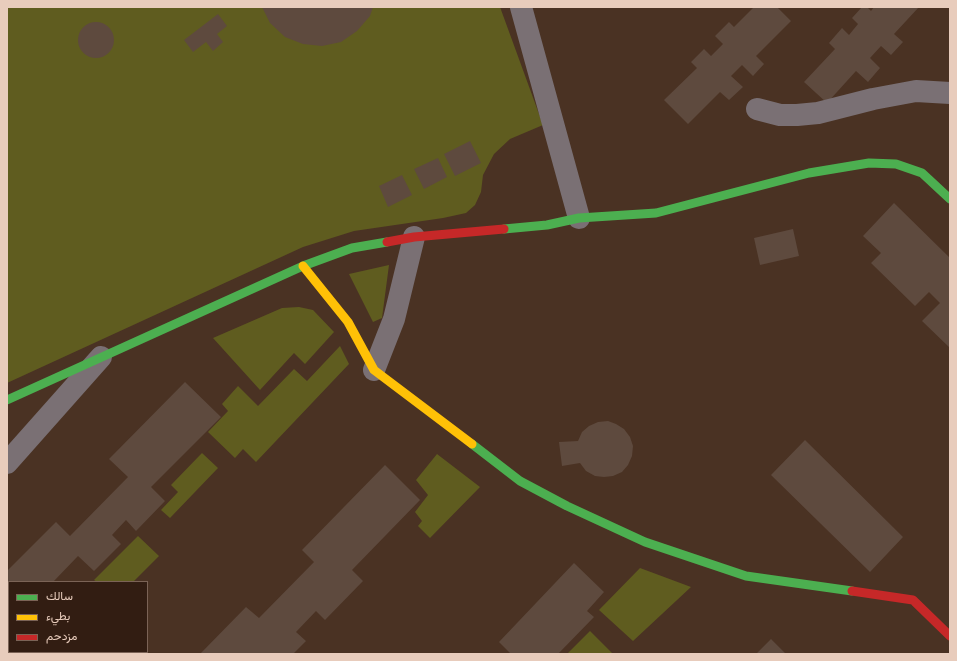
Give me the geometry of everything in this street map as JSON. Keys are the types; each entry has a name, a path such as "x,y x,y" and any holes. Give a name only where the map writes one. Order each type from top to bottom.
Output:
{"street":[{"path":"521,7 579,218"},
{"path":"757,109 780,115 797,115 824,112 873,99 916,91 950,93"},
{"path":"7,400 303,266 352,248 414,237 547,225 579,218 656,213 809,173 869,163 896,164 922,173 950,199"},
{"path":"374,370 394,319 414,237"},
{"path":"303,266 348,322 374,370 520,481 567,506 645,542 746,576 913,600 950,636"},
{"path":"7,463 101,357"}],"shaded area":[{"path":"7,7 500,7 543,125 510,139 494,154 483,175 481,192 475,205 466,213 443,218 354,231 303,247 7,383"},
{"path":"389,265 382,318 373,322 349,274"},
{"path":"299,307 313,310 334,332 305,364 294,353 260,390 213,338 282,308"},
{"path":"340,346 349,364 256,462 243,449 235,458 208,432 228,411 222,404 238,386 258,406 294,369 307,381"},
{"path":"202,453 218,468 170,518 161,510 178,492 171,485"},
{"path":"437,454 480,487 430,538 418,526 422,521 415,512 428,495 416,480"},
{"path":"138,536 159,556 134,581 94,580"},
{"path":"640,568 691,587 633,641 599,610"},
{"path":"590,631 613,654 567,654"},
{"path":"7,636 8,653 90,654 7,654"}],"building":[{"path":"262,7 373,7 370,16 357,31 341,42 322,46 303,44 285,37 270,23"},
{"path":"754,7 777,7 791,21 756,56 764,64 753,76 742,65 731,76 743,87 729,100 720,92 688,124 664,100 697,68 691,62 704,49 711,56 723,44 715,36 729,22 734,27"},
{"path":"862,7 867,7 871,11 874,7 919,7 894,34 903,42 891,55 881,46 870,58 880,68 868,82 856,71 827,103 804,82 835,49 829,43 842,28 849,35 858,24 852,18"},
{"path":"218,14 227,26 217,34 223,42 213,51 206,42 193,52 184,40"},
{"path":"96,22 106,25 111,30 114,40 111,50 106,55 96,58 86,55 81,50 78,40 81,30 86,25"},
{"path":"470,141 481,163 455,176 444,154"},
{"path":"438,158 447,177 424,189 414,169"},
{"path":"402,175 412,195 388,207 379,186"},
{"path":"894,203 950,258 950,348 922,321 940,303 929,292 915,306 871,263 881,253 863,236"},
{"path":"793,229 799,256 760,265 754,238"},
{"path":"185,382 221,417 151,487 165,501 136,531 126,520 112,535 121,544 94,571 78,556 54,581 8,581 8,628 7,571 56,522 70,536 128,477 109,459"},
{"path":"608,421 624,429 630,437 633,446 632,456 628,465 622,472 613,476 604,477 595,476 586,471 580,463 562,466 559,442 578,441 582,432 589,426 598,422"},
{"path":"805,440 903,537 870,572 771,475"},
{"path":"385,465 420,500 352,570 363,581 325,620 316,611 296,632 306,641 293,654 200,654 246,607 259,618 314,562 302,550"},
{"path":"574,563 604,592 587,611 594,617 558,654 511,654 499,642"},
{"path":"771,639 786,654 756,654"}],"traffic: fast":[{"path":"504,229 547,225 579,218 656,213 809,173 869,163 896,164 922,173 950,199"},
{"path":"7,400 303,266 352,248 387,242"},
{"path":"472,444 520,481 567,506 645,542 746,576 852,591"}],"traffic: slow":[{"path":"303,266 348,322 374,370 472,444"}],"traffic: jam":[{"path":"387,242 414,237 504,229"},
{"path":"852,591 913,600 950,636"}]}
